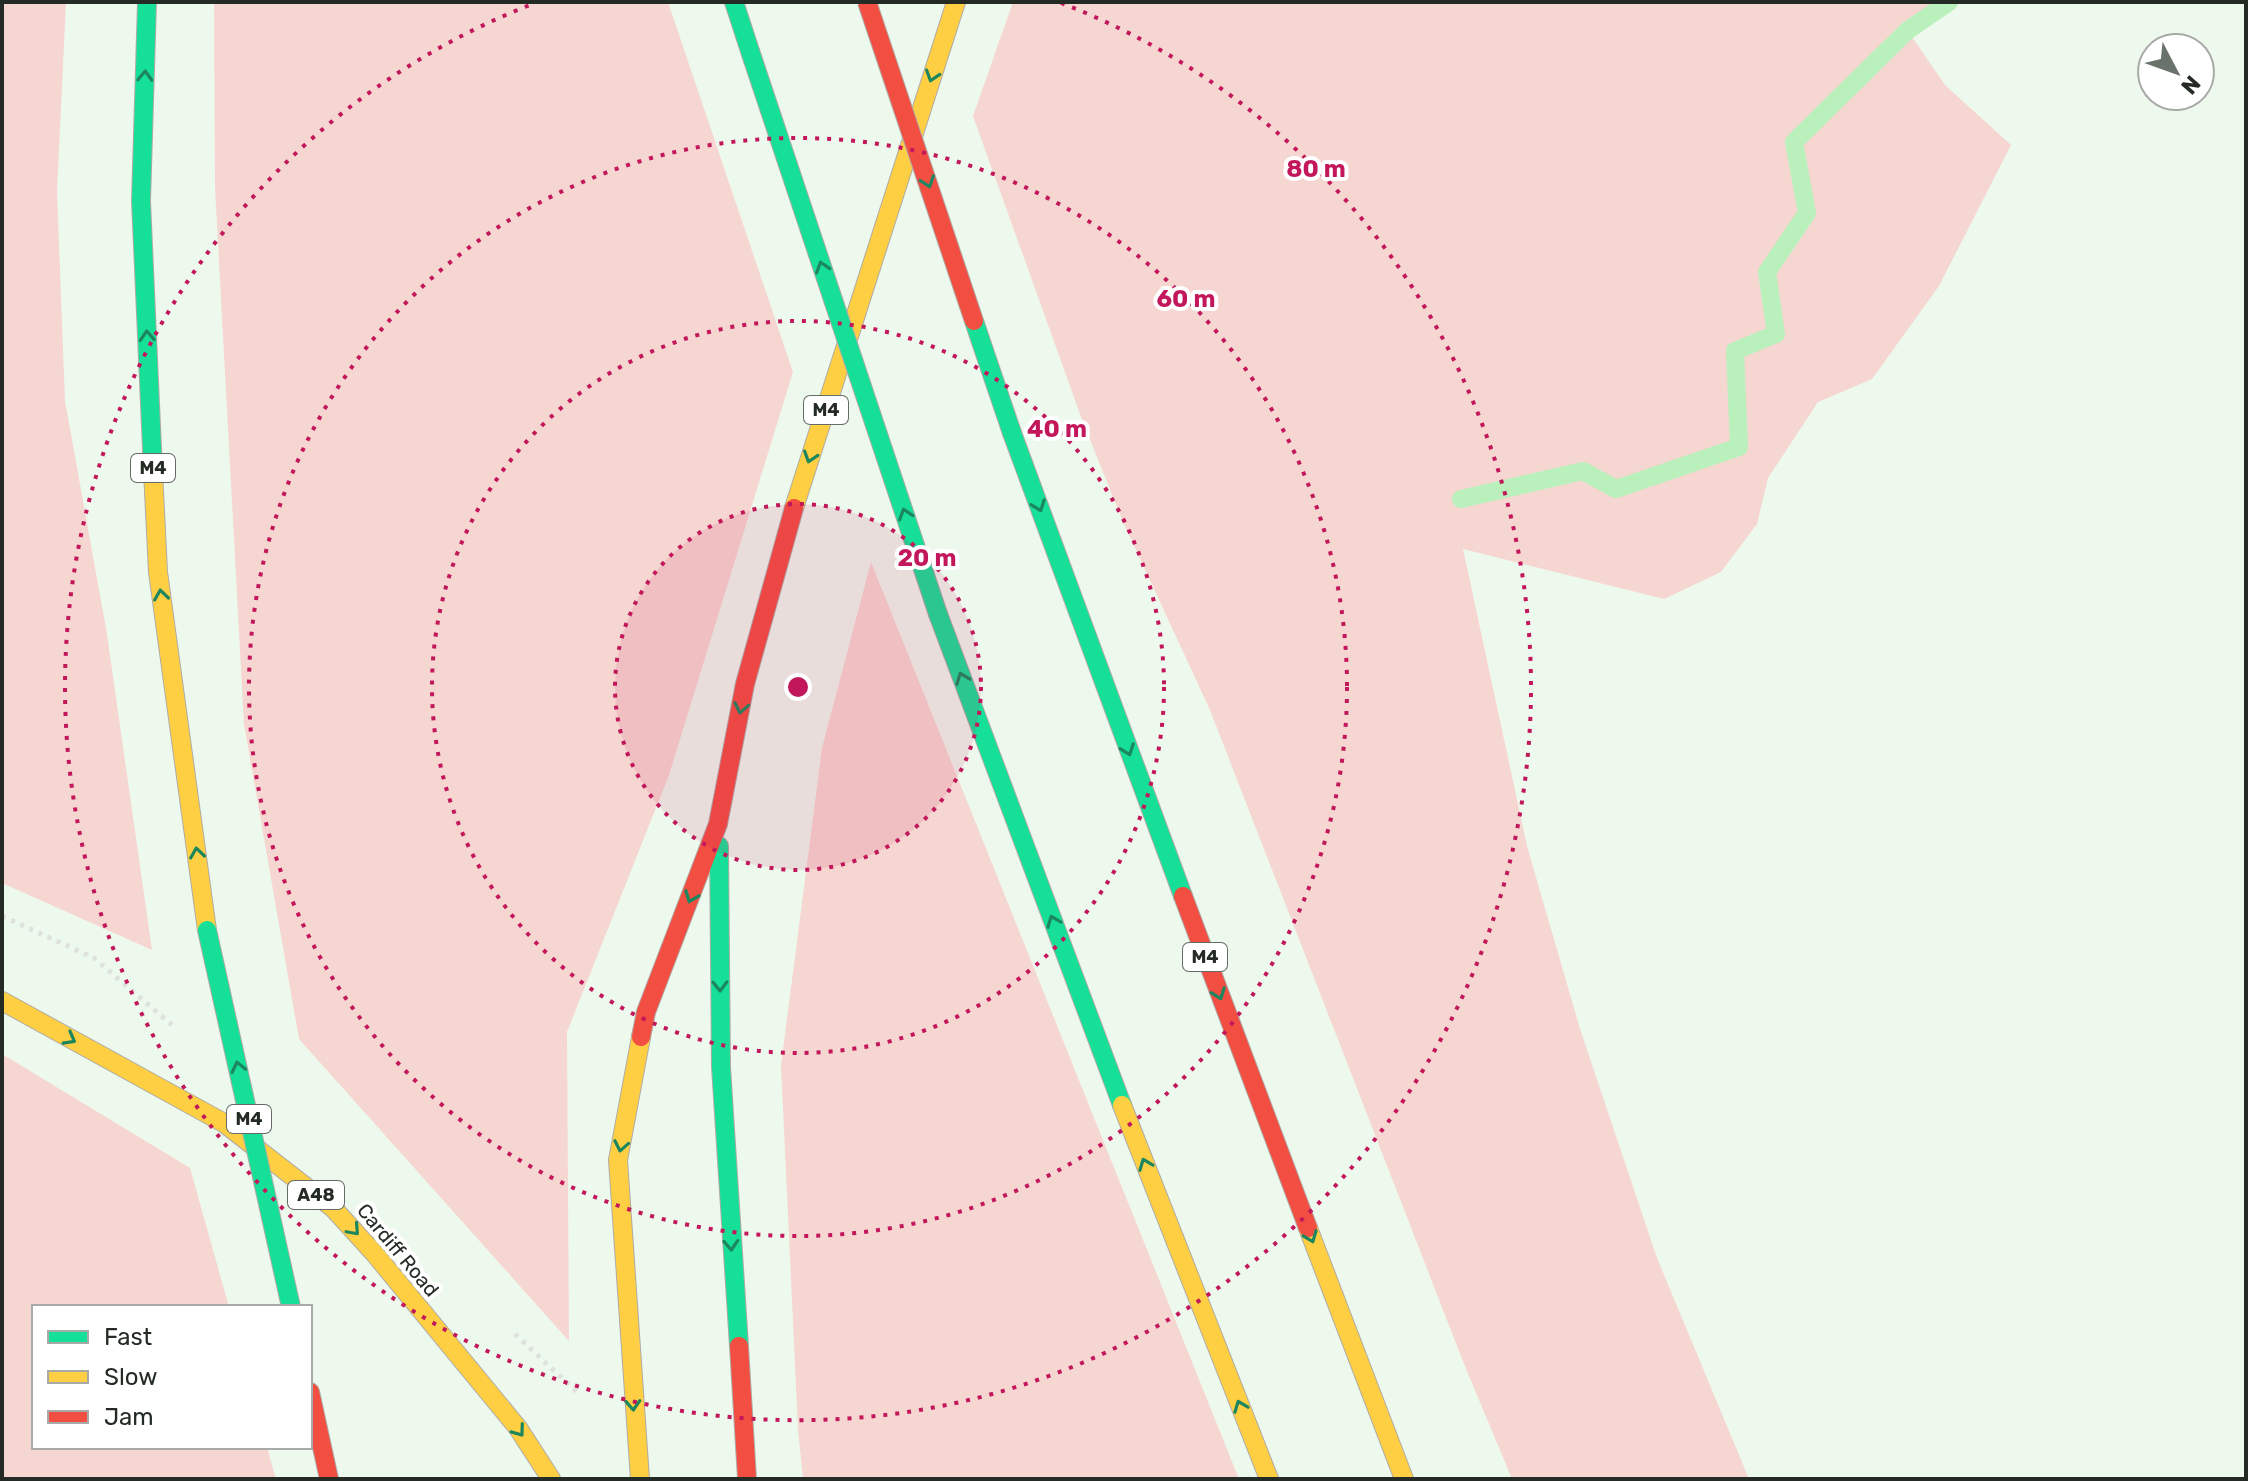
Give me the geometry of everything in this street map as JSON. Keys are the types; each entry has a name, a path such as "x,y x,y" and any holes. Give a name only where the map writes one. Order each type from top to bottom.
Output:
{"main road":[{"name":"M4","path":"147,2 141,201 158,572 207,930 291,1305"},
{"name":"M4","path":"734,2 938,614 1135,1140 1269,1479"},
{"name":"M4","path":"867,2 1012,433 1252,1083 1404,1479"},
{"name":"M4","path":"640,1479 618,1160 646,1012 718,824 745,684 794,509 956,2"},
{"name":"M4","path":"718,824 721,1067 747,1479"},
{"name":"Cardiff Road","path":"2,1001 224,1123 333,1208 374,1253 518,1428 551,1479"},
{"path":"312,1401 329,1479"}],"shaded area":[{"path":"2,2 66,2 57,192 65,401 107,634 152,950 2,883"},
{"path":"214,2 668,2 793,372 669,775 567,1032 569,1341 299,1039 244,724 215,188"},
{"path":"1013,2 1949,2 1908,31 1945,85 2011,145 1939,286 1872,379 1818,402 1768,478 1757,524 1721,572 1664,599 1463,549 1527,846 1580,1029 1657,1258 1749,1479 1512,1479 1464,1364 1210,710 1124,524 1084,425 973,116"},
{"path":"871,562 1239,1479 803,1479 781,1065 822,748"},
{"path":"2,1054 190,1168 228,1305 32,1305 32,1449 268,1449 276,1479 2,1479"}],"waterway":[{"path":"1461,499 1583,471 1616,489 1739,447 1735,351 1776,334 1767,272 1807,213 1794,142 1908,30 1949,2"}],"traffic: fast":[{"path":"147,2 141,201 153,471"},
{"path":"734,2 750,51"},
{"path":"750,51 938,614"},
{"path":"974,321 1012,433"},
{"path":"1012,433 1183,896"},
{"path":"938,614 1122,1105"},
{"path":"719,846 721,1067 739,1346"},
{"path":"207,930 291,1305"}],"traffic: slow":[{"path":"794,508 956,2"},
{"path":"153,471 158,572 207,930"},
{"path":"2,1001 224,1123 333,1208 374,1253 518,1428 551,1479"},
{"path":"640,1479 618,1160 641,1037"},
{"path":"1122,1105 1269,1479"},
{"path":"1308,1228 1404,1479"}],"traffic: jam":[{"path":"867,2 974,321"},
{"path":"641,1037 646,1012 718,824 745,684 794,508"},
{"path":"1183,896 1308,1228"},
{"path":"739,1346 747,1479"},
{"path":"312,1401 329,1479"}]}
